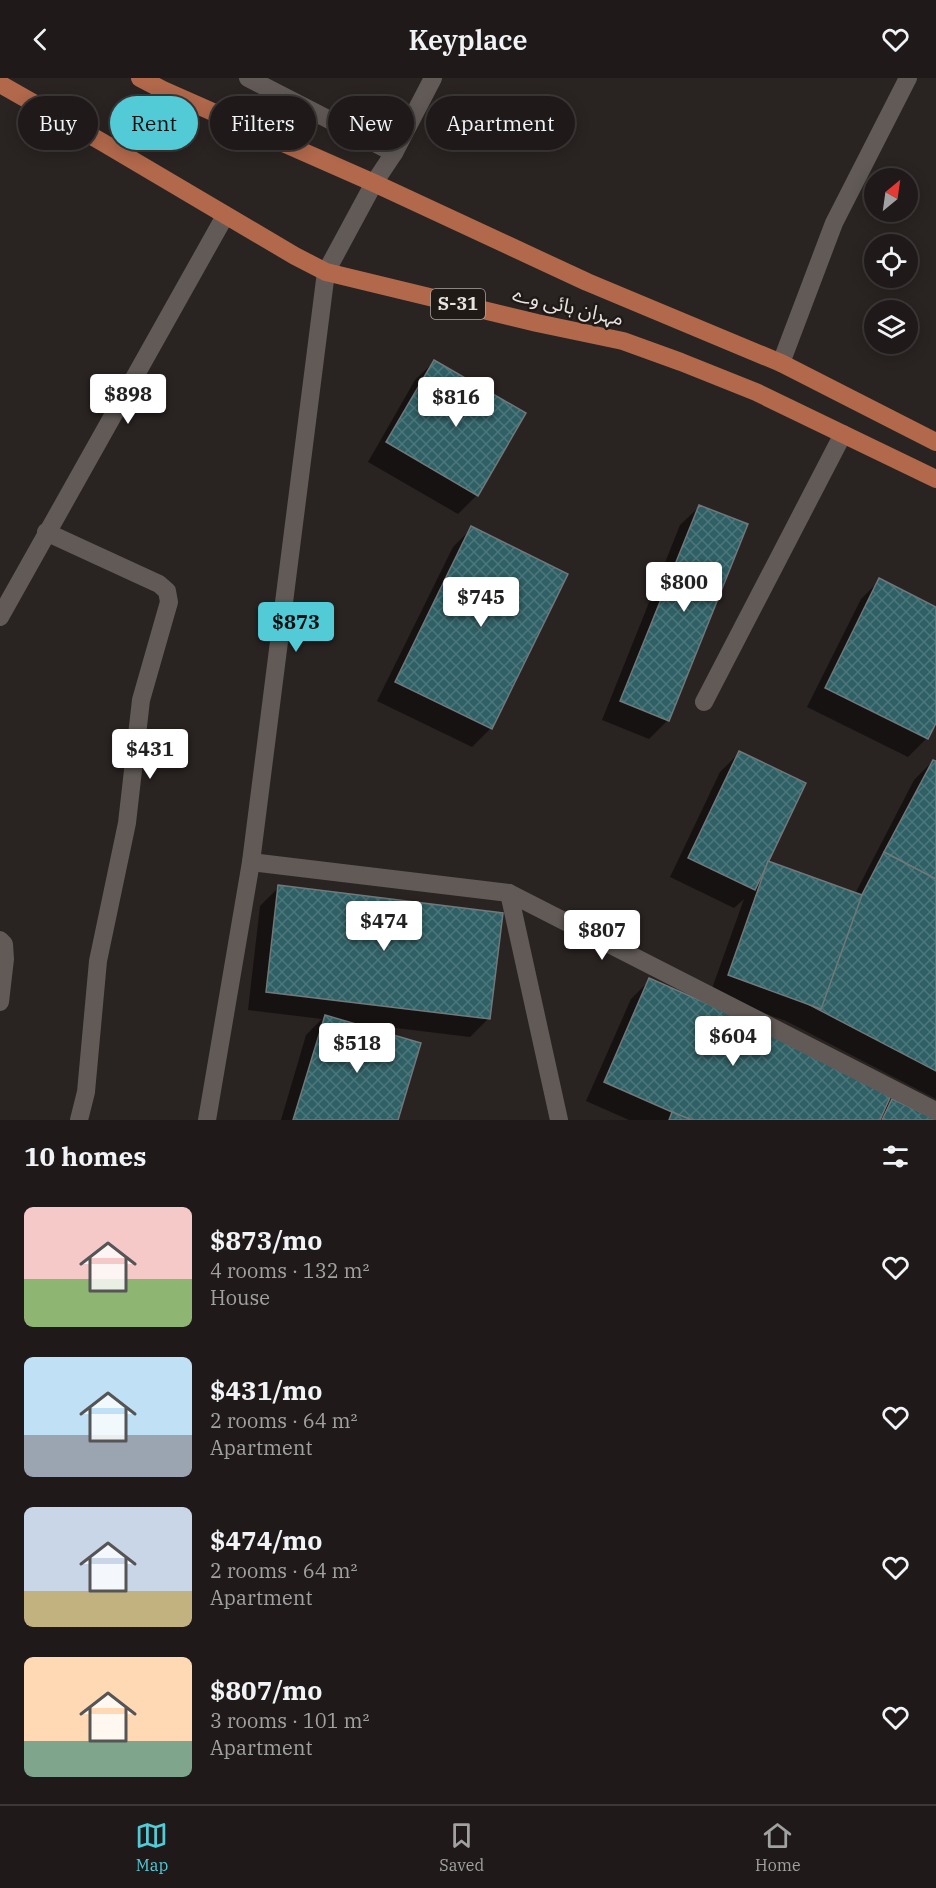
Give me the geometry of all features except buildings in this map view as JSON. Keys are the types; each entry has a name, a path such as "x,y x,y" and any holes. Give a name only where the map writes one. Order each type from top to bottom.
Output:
{"main road":[{"name":"مہران ہائی وے","path":"140,78 166,84 587,282 782,363 936,442"},
{"name":"مہران ہائی وے","path":"0,84 225,216 326,272 537,323 623,341 756,392 936,479"}],"street":[{"path":"248,78 394,153"},
{"path":"207,1120 251,862 326,272 374,183 394,153 433,78"},
{"path":"782,363 834,223 908,78"},
{"path":"0,617 225,216"},
{"path":"704,702 843,434"},
{"path":"46,532 159,584 167,591 169,602 141,700 127,824 98,961 86,1092 79,1120"},
{"path":"251,862 509,893 936,1110"},
{"path":"509,893 559,1120"},
{"path":"0,940 4,944 5,959 0,1002"}]}
